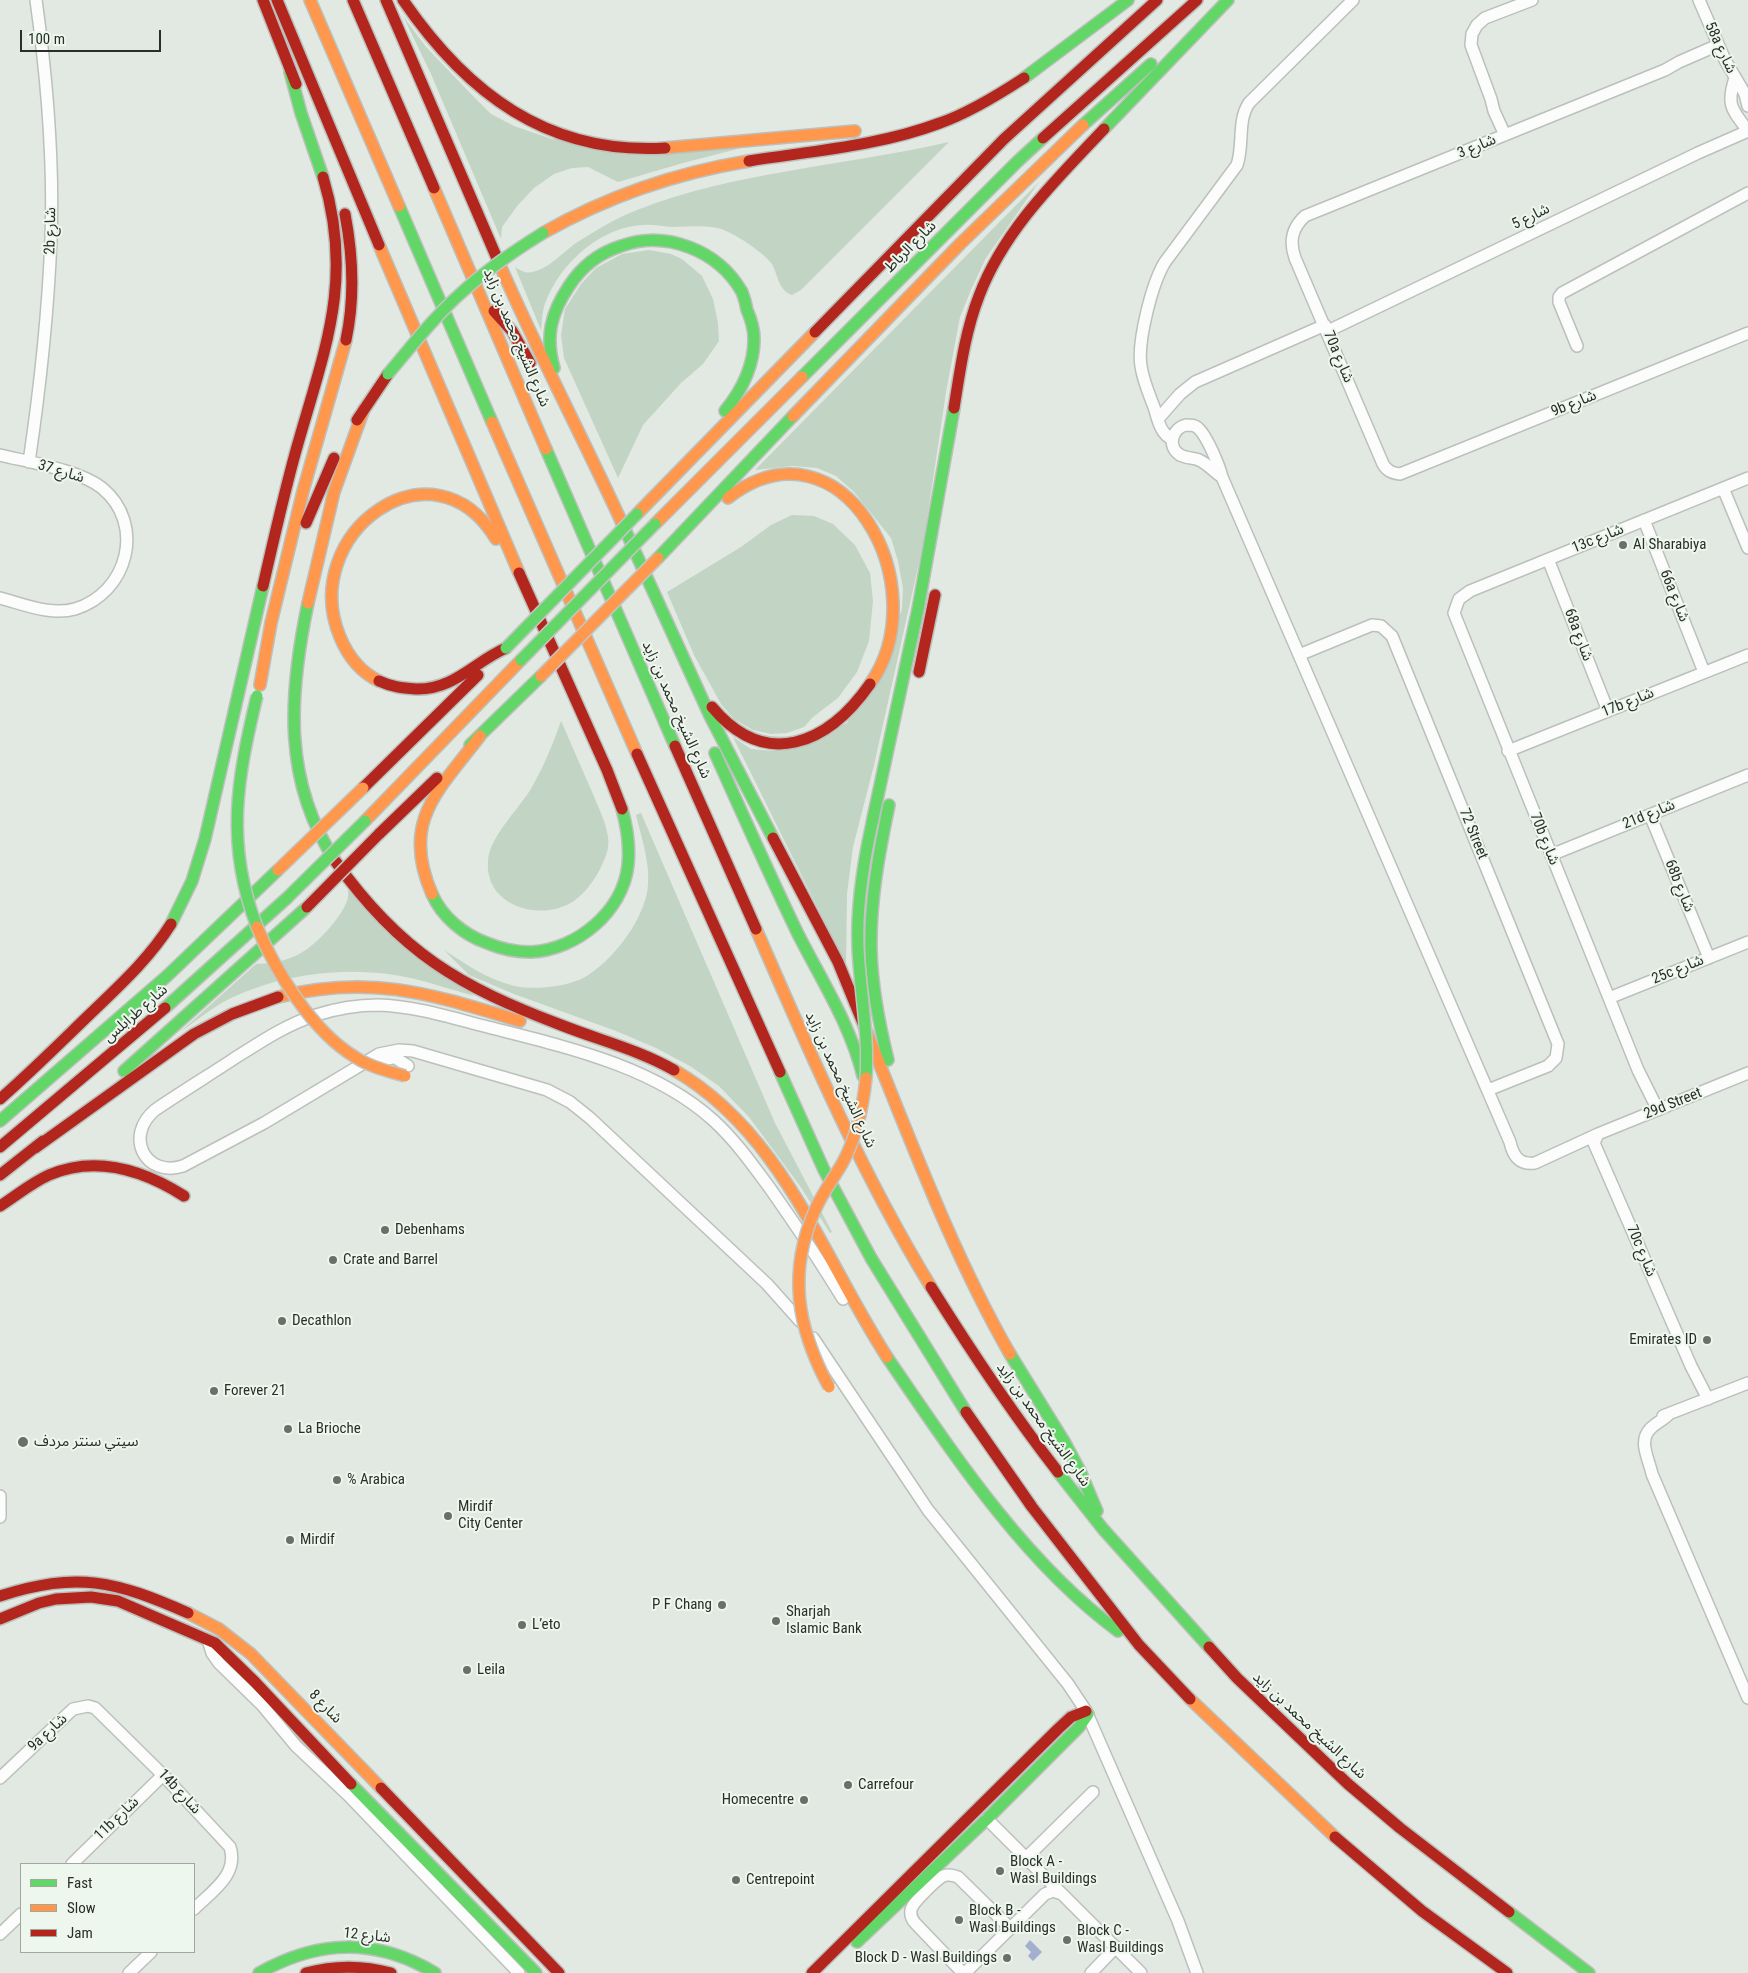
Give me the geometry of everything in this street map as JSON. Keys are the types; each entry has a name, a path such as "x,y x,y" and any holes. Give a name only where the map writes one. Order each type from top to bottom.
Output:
{"main road":[{"path":"259,691 270,626 300,499 344,348 350,318 352,288 352,258 349,232 340,198 312,121 290,72 263,0"},
{"path":"277,0 399,293 517,569 607,772 624,818 629,840 627,873 614,904 606,915 590,930 573,941 547,950 519,952 492,947 479,942 462,931 446,917 431,894 425,880 420,850 424,820 436,792 480,736"},
{"path":"310,0 600,674 824,1170 871,1258 922,1343 1032,1507 1139,1645 1205,1715 1326,1829 1422,1911 1507,1973"},
{"name":"شارع الشيخ محمد بن زايد","path":"353,0 793,1015 858,1156 911,1254 970,1350 1034,1442 1103,1529 1237,1678 1348,1784 1437,1857 1589,1973"},
{"path":"386,0 521,315 591,456 710,716 838,962 952,1239 991,1320 1031,1390 1065,1442 1086,1485 1103,1529"},
{"path":"403,0 438,48 484,93 533,123 577,139 624,148 662,149 939,123"},
{"path":"406,1073 363,1062 343,1049 308,1013 279,972 252,917 243,884 238,846 236,808 240,770 259,691 306,523 337,452 364,409 388,374 429,326 471,284 510,254 542,233 596,203 654,181 724,165 852,144 939,123 1016,84 1128,0"},
{"name":"شارع الرباط","path":"506,648 1004,139 1157,0"},
{"name":"شارع الرباط","path":"521,660 1018,161 1197,0"},
{"path":"829,1387 813,1360 803,1330 798,1299 799,1268 805,1236 810,1222 853,1141 861,1117 867,1045 859,966 858,918 862,871 926,567 964,344 979,295 1002,249 1016,227 1052,184 1227,0"},
{"path":"35,1148 307,907 658,558 983,220 1042,162 1115,95 1227,0"},
{"path":"0,1100 121,985 156,945 185,899 204,848 223,756 279,520 299,441 328,344 333,315 337,258 336,234 325,181 298,104 290,72"},
{"path":"591,456 553,366 550,336 553,314 562,292 587,262 621,244 640,240 660,239 691,246 717,261 739,286 752,319 753,349 746,378 736,399 700,439 694,457"},
{"path":"485,303 500,316 512,331 535,373"},
{"path":"364,409 342,465 321,539 295,680 293,716 294,748 299,777 308,806 322,836 351,884 378,916 411,947 456,979 508,1004 651,1058 695,1084 722,1105 745,1129 786,1182 876,1338 969,1475 1017,1534 1074,1594 1105,1621 1139,1645"},
{"path":"944,530 952,416"},
{"path":"570,440 592,482 703,728"},
{"path":"658,558 682,541 741,488 767,477 787,475 808,477 822,482 846,497 871,526 882,548 890,571 894,595 894,619 881,666 874,680 854,706 821,733 802,741 780,744 768,743 747,737 737,732 722,718 705,698 692,676"},
{"path":"506,648 484,659 462,676 442,686 416,690 386,685 370,677 357,666 339,641 332,611 332,578 342,546 364,518 384,504 394,500 422,495 450,500 477,515 491,530 506,557 517,569"},
{"path":"917,679 936,587"},
{"name":"شارع طرابلس","path":"0,1121 167,976 506,648"},
{"name":"شارع طرابلس","path":"0,1147 174,1001 287,898 365,821 521,660"},
{"path":"711,746 799,935 850,1030 860,1060 864,1092"},
{"path":"891,795 874,895 871,957 875,997 884,1045 904,1125"},
{"path":"0,1175 180,1044 232,1014 279,997 314,990 353,986 377,986 408,990 546,1029 608,1042"},
{"path":"0,1206 50,1175 79,1166 111,1165 131,1169 150,1176 184,1196"},
{"name":"شارع 8","path":"4,1594 38,1585 72,1580 108,1583 150,1595 206,1620 224,1632 243,1646 283,1685 473,1886 555,1969"},
{"path":"0,1619 39,1603 56,1599 91,1597 107,1599 133,1607 215,1643 235,1661 306,1738 536,1973"},
{"path":"812,1973 1058,1729 1071,1718 1087,1712"},
{"path":"825,1973 988,1818 1080,1727 1087,1712"},
{"path":"933,1869 940,1855 986,1811 988,1799"},
{"path":"844,1955 856,1938 881,1914 882,1903"},
{"path":"509,1945 521,1949 540,1967 555,1969"},
{"name":"شارع 12","path":"262,1971 289,1957 341,1946 356,1946 404,1956 435,1973"},
{"path":"306,1973 337,1966 375,1968 392,1973"}],"street":[{"name":"2b شارع","path":"29,462 44,345 51,237 50,132 46,77 36,0"},
{"path":"1222,477 1200,461 1180,454 1174,448 1172,439 1164,432 1158,419 1143,374 1140,355 1142,336 1160,269 1237,165 1241,155 1242,115 1248,103 1353,0"},
{"path":"1508,134 1494,111 1471,45 1472,34 1477,25 1485,18 1532,0"},
{"name":"58a شارع","path":"1699,0 1719,47 1747,99"},
{"name":"شارع 3","path":"1294,230 1305,216 1719,47"},
{"path":"1735,78 1730,102 1748,131"},
{"name":"شارع 5","path":"1158,419 1180,394 1195,382 1326,328 1748,131"},
{"path":"1577,346 1559,302 1559,297 1562,293 1748,193"},
{"name":"70a شارع","path":"1294,230 1292,251 1383,464 1392,472 1400,474"},
{"name":"9b شارع","path":"1400,474 1748,334"},
{"path":"1172,439 1176,431 1182,426 1190,425 1198,428 1216,459 1222,477 1488,1090"},
{"name":"شارع 37","path":"0,455 87,478 101,487 113,500 122,514 127,531 127,548 123,565 115,580 104,593 90,603 74,609 56,611 0,598"},
{"name":"13c شارع","path":"1455,608 1459,599 1470,591 1748,478"},
{"path":"1723,488 1748,548"},
{"name":"66a شارع","path":"1644,520 1704,672"},
{"name":"68a شارع","path":"1548,559 1608,711"},
{"name":"70b شارع","path":"1455,608 1455,619 1655,1111"},
{"name":"72 Street","path":"1299,655 1372,625 1386,628 1392,636 1558,1044 1556,1058 1548,1066 1488,1090"},
{"name":"17b شارع","path":"1508,750 1748,655"},
{"name":"21d شارع","path":"1550,854 1748,776"},
{"name":"68b شارع","path":"1650,814 1709,958"},
{"name":"25c شارع","path":"1609,998 1748,942"},
{"path":"876,1338 852,1311 788,1214 729,1136 700,1108 666,1087 624,1067 533,1038 427,1012 393,1006 356,1006 336,1010 308,1018 280,1030 154,1110 142,1124 140,1142 144,1154 152,1162 165,1168 177,1168 227,1144 379,1054 399,1050 413,1051 535,1085 559,1095 580,1109 767,1284 802,1323 924,1504 1068,1684 1087,1712 1178,1921 1197,1973"},
{"path":"264,1122 285,1115 389,1058 398,1059 406,1073"},
{"name":"29d Street","path":"1488,1090 1510,1142 1525,1155 1538,1158 1546,1157 1748,1073"},
{"name":"70c شارع","path":"1597,1135 1594,1143 1705,1400"},
{"path":"1748,1383 1647,1423 1639,1437 1639,1448 1646,1466 1652,1474 1748,1698"},
{"path":"0,1496 0,1517"},
{"path":"208,1640 212,1653 219,1663 262,1706 296,1746 348,1795 519,1973"},
{"name":"9a شارع","path":"0,1778 74,1709 88,1706 101,1712"},
{"name":"14b شارع","path":"101,1712 163,1774 230,1847 233,1856 232,1865 223,1881 195,1909"},
{"name":"11b شارع","path":"73,1863 163,1774"},
{"path":"1026,1858 1093,1792"},
{"path":"988,1818 1141,1973"},
{"path":"1010,1928 958,1877 948,1875 938,1880 911,1908 911,1917 916,1924 964,1973 1010,1928 1044,1894 1053,1891 1062,1894"},
{"path":"0,1934 20,1915"},
{"path":"1091,1973 1116,1947"},
{"path":"129,1973 150,1953"}],"green space":[{"path":"403,16 426,47 491,114 514,126 552,139 749,146 618,182 588,167 572,168 554,174 534,188 518,205 502,227 501,239 431,74"},
{"path":"949,142 801,290 792,295 787,293 781,286 772,264 750,245 731,233 707,227 643,225 627,227 597,240 583,250 560,275 551,289 544,307 541,330 515,267 528,272 538,270 550,264 576,243 613,221 637,210 713,186"},
{"path":"1039,182 986,258 960,317 946,392 924,540 874,765 853,847 847,894 846,965 733,737 751,749 773,751 847,723 902,610 903,588 891,538 854,492 836,476 817,468 793,466 755,470"},
{"path":"649,250 671,254 682,259 702,276 713,299 718,323 719,341 703,364 681,383 643,425 618,478 564,358 561,335 565,309 581,284 596,268 622,254"},
{"path":"792,515 814,516 833,524 855,545 870,573 873,601 869,641 857,672 838,698 813,717 804,727 787,733 771,734 753,730 734,719 721,704 694,655 667,592 741,547 771,525"},
{"path":"561,721 604,820 608,837 608,849 595,878 578,898 561,907 531,910 517,906 505,899 495,889 489,877 488,861 499,833 527,795 536,779 548,755"},
{"path":"641,813 775,1123 832,1232 830,1233 800,1186 749,1117 719,1086 690,1066 656,1048 469,975 444,950 485,975 519,987 559,986 585,977 605,962 624,941 643,905 647,893 648,874 636,815"},
{"path":"348,885 474,996 419,980 389,974 366,972 320,973 274,982 252,989 224,1002 180,1032 256,964 285,960 301,953 314,943 340,915 347,901"}],"water":[{"path":"1030,1940 1042,1952 1033,1961 1028,1956 1031,1952 1025,1946"}],"traffic: fast":[{"path":"1024,78 1128,0"},
{"path":"1104,129 1228,0"},
{"path":"1083,125 1151,64"},
{"path":"290,72 301,113 323,177"},
{"path":"802,377 1043,138"},
{"path":"399,206 492,422"},
{"path":"388,374 450,303 479,277 543,233"},
{"path":"554,368 550,345 551,325 554,315 569,286 585,266 605,252 621,246 638,242 673,242 689,247 719,265 732,277 744,298 753,331 752,359 742,386 725,411"},
{"path":"872,823 918,609 954,408"},
{"path":"658,558 793,416"},
{"path":"546,449 675,746"},
{"path":"506,648 637,514"},
{"path":"622,523 710,716 773,838"},
{"path":"521,660 655,524"},
{"path":"171,924 192,881 205,839 263,586"},
{"path":"308,603 297,670 294,704 298,768 306,800 319,831 336,862"},
{"path":"470,745 541,676"},
{"path":"257,696 244,755 240,784 238,839 247,897 257,927"},
{"path":"715,753 798,934 851,1038 863,1076"},
{"path":"888,1060 873,978 871,932 879,859 889,805"},
{"path":"432,894 448,918 478,940 509,950 531,952 548,950 565,944 581,936 595,925 617,898 624,882 629,851 622,809"},
{"path":"287,898 365,821"},
{"path":"866,1078 867,1062 859,964 858,917 861,885 872,823"},
{"path":"0,1121 167,976 278,870"},
{"path":"165,1008 287,898"},
{"path":"124,1071 307,907"},
{"path":"780,1072 824,1170 871,1258 966,1412"},
{"path":"1010,1354 1065,1443 1080,1471 1097,1511"},
{"path":"887,1357 964,1467 1021,1539 1051,1572 1118,1631"},
{"path":"1058,1472 1103,1529 1209,1647"},
{"path":"857,1942 987,1819 1079,1727 1088,1714"},
{"path":"351,1784 536,1973"},
{"path":"1509,1912 1589,1973"},
{"path":"259,1973 281,1962 304,1954 325,1949 347,1947 391,1953 435,1973"}],"traffic: slow":[{"path":"310,0 399,206"},
{"path":"793,416 960,244 1083,125"},
{"path":"665,148 855,131"},
{"path":"543,233 617,197 668,179 749,161"},
{"path":"434,188 546,449"},
{"path":"379,245 519,573"},
{"path":"499,263 622,523"},
{"path":"637,514 815,332"},
{"path":"260,685 271,623 303,491 346,340"},
{"path":"655,524 802,377"},
{"path":"308,603 334,492 364,409"},
{"path":"492,422 637,754"},
{"path":"728,498 770,477 808,476 841,493 868,522 885,559 893,602 888,645 870,684"},
{"path":"379,681 360,668 347,651 340,637 332,599 337,563 354,533 378,510 408,497 439,496 469,509 496,539"},
{"path":"541,676 658,558"},
{"path":"365,821 521,660"},
{"path":"432,894 423,868 420,846 422,826 438,790 480,736"},
{"path":"278,870 363,788"},
{"path":"257,927 285,981 324,1032 339,1046 361,1060 405,1076"},
{"path":"756,929 816,1066 859,1156 882,1201 931,1287"},
{"path":"278,997 312,990 372,987 429,995 520,1021"},
{"path":"865,1028 950,1235 1010,1354"},
{"path":"674,1070 712,1096 744,1127 772,1162 797,1200 887,1357"},
{"path":"829,1387 809,1343 803,1321 799,1277 801,1254 816,1208 843,1162 856,1132 866,1078"},
{"path":"188,1613 219,1629 251,1654 381,1788"},
{"path":"1190,1699 1335,1837"}],"traffic: jam":[{"path":"263,0 296,84"},
{"path":"277,0 379,245"},
{"path":"353,0 434,188"},
{"path":"386,0 499,263"},
{"path":"403,0 454,63 482,89 513,111 547,129 583,141 622,147 665,148"},
{"path":"815,332 1004,139 1157,0"},
{"path":"1043,138 1197,0"},
{"path":"749,161 845,147 917,131 972,109 1024,78"},
{"path":"954,408 970,323 979,296 1002,249 1033,207 1104,129"},
{"path":"263,586 286,487 325,350 332,317 336,285 336,251 332,215 323,177"},
{"path":"345,214 352,277 351,308 346,340"},
{"path":"494,311 512,331 530,363"},
{"path":"357,420 388,374"},
{"path":"306,523 334,458"},
{"path":"519,573 607,770 622,809"},
{"path":"919,672 935,595"},
{"path":"379,681 397,687 416,689 442,685 506,648"},
{"path":"363,788 478,675"},
{"path":"712,707 733,727 754,739 775,744 796,742 816,735 835,722 853,705 870,684"},
{"path":"675,746 756,929"},
{"path":"637,754 780,1072"},
{"path":"379,834 437,778"},
{"path":"307,907 379,834"},
{"path":"773,838 838,962 865,1028"},
{"path":"336,862 384,920 409,943 435,963 462,980 525,1011 633,1051 674,1070"},
{"path":"0,1099 122,983 153,949 171,924"},
{"path":"35,1148 194,1034 232,1014 278,997"},
{"path":"0,1147 165,1008"},
{"path":"0,1175 43,1141"},
{"path":"0,1206 42,1178 67,1169 84,1166 119,1168 136,1173 152,1179 184,1196"},
{"path":"931,1287 992,1381 1058,1472"},
{"path":"966,1412 1032,1507 1139,1645 1190,1699"},
{"path":"0,1596 27,1588 52,1584 96,1583 139,1593 188,1613"},
{"path":"0,1619 39,1603 56,1599 91,1597 118,1601 215,1643 255,1682 351,1784"},
{"path":"1209,1647 1237,1678 1348,1784 1400,1828 1509,1912"},
{"path":"812,1973 1058,1729 1071,1717 1086,1711"},
{"path":"381,1788 559,1973"},
{"path":"1335,1837 1422,1911 1507,1973"},
{"path":"306,1973 327,1968 348,1967 391,1973"}],"place":[{"name":"Al Sharabiya","path":"1623,545"},
{"name":"Debenhams","path":"385,1230"},
{"name":"Crate and Barrel","path":"333,1260"},
{"name":"Decathlon","path":"282,1321"},
{"name":"Emirates ID","path":"1707,1340"},
{"name":"Forever 21","path":"214,1391"},
{"name":"La Brioche","path":"288,1429"},
{"name":"سيتي سنتر مردف","path":"23,1442"},
{"name":"% Arabica","path":"337,1480"},
{"name":"Mirdif City Center","path":"448,1516"},
{"name":"Mirdif","path":"290,1540"},
{"name":"P F Chang","path":"722,1605"},
{"name":"Sharjah Islamic Bank","path":"776,1621"},
{"name":"L’eto","path":"522,1625"},
{"name":"Leila","path":"467,1670"},
{"name":"Carrefour","path":"848,1785"},
{"name":"Homecentre","path":"804,1800"},
{"name":"Block A - Wasl Buildings","path":"1000,1871"},
{"name":"Centrepoint","path":"736,1880"},
{"name":"Block B - Wasl Buildings","path":"959,1920"},
{"name":"Block C - Wasl Buildings","path":"1067,1940"},
{"name":"Block D - Wasl Buildings","path":"1007,1958"}]}
